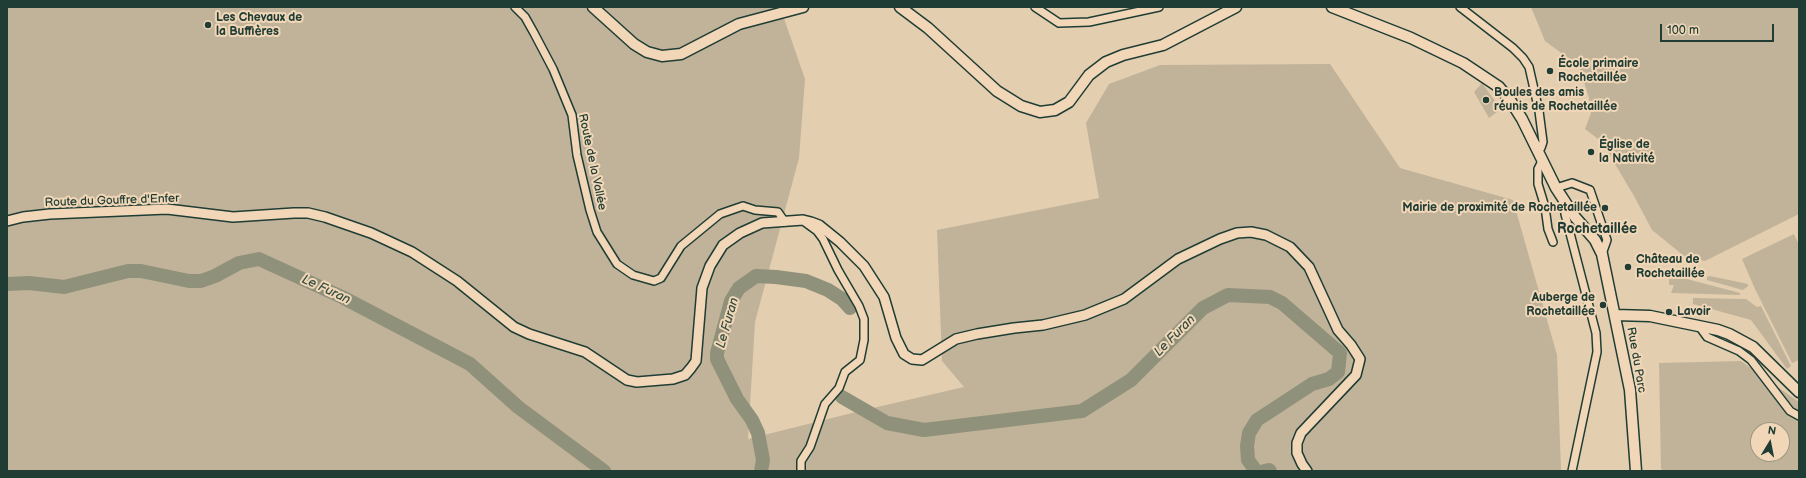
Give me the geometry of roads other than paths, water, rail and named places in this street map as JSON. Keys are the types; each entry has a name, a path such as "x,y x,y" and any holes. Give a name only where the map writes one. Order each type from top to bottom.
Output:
{"main road":[{"path":"593,7 634,44 647,52 662,56 680,54 739,24 803,7"},
{"path":"900,7 928,28 997,91 1021,106 1040,112 1055,110 1069,102 1089,74 1106,62 1123,55 1164,45 1236,7"},
{"name":"Rue du Parc","path":"1332,7 1411,38 1463,63 1485,76 1499,87 1510,100 1522,119 1556,188 1574,217 1595,240 1602,254 1630,390 1636,471"},
{"path":"1615,315 1650,316 1729,334 1753,347 1799,392"}],"street":[{"name":"Route de la Vallée","path":"515,7 525,17 553,69 572,115 577,155 590,210 597,232 617,264 633,275 654,281 661,278 680,246 720,214 743,206 755,210 778,212 785,222"},
{"path":"1035,7 1059,23 1070,23 1103,20 1159,7"},
{"path":"1460,7 1513,48 1524,58 1529,67 1536,98 1542,142 1541,148 1537,150"},
{"path":"1542,161 1538,169 1538,184 1545,207 1548,229 1553,242"},
{"path":"1556,188 1572,183 1590,190 1607,240 1602,254"},
{"path":"1564,200 1565,214 1596,333 1597,352 1572,471"},
{"name":"Route du Gouffre d'Enfer","path":"7,221 23,216 167,209 234,217 294,213 308,213 325,217 371,233 412,252 457,281 514,327 529,334 586,352 627,380 637,382 673,380 685,375 696,361 702,288 710,266 723,245 740,233 762,223 803,220 819,225 840,242 864,266 884,297 896,338 904,354 912,359 922,360 956,339 978,334 1062,322 1108,306 1137,291 1178,259 1237,233 1251,232 1266,235 1290,246 1309,267 1338,330 1352,345 1360,359 1356,375 1301,433 1297,443 1297,453 1307,471"},
{"path":"801,471 801,461 810,447 825,404 835,395 845,372 860,360 864,340 864,319 859,306 838,270 823,239 817,230 803,220"},
{"path":"1699,326 1707,338 1739,351 1751,360 1790,411 1799,416"}],"waterway":[{"name":"Le Furan","path":"7,284 29,283 64,287 128,271 141,271 189,281 201,281 215,276 239,263 259,259 342,297 470,364 518,407 604,471"},
{"name":"Le Furan","path":"761,471 763,460 758,433 752,420 737,399 717,359 717,353 731,301 739,288 756,276 776,277 806,281 828,290 842,299 850,308"},
{"name":"Le Furan","path":"842,397 887,423 924,430 1082,411 1131,380 1203,308 1228,295 1270,297 1282,303 1340,353 1338,372 1329,379 1312,384 1257,420 1249,433 1247,446 1248,460 1256,471"},
{"name":"Le Furan","path":"1264,471 1270,471"}],"place":[{"name":"Les Chevaux de la Buffières","path":"208,25"},
{"name":"École primaire Rochetaillée","path":"1550,71"},
{"name":"Boules des amis réunis de Rochetaillée","path":"1486,100"},
{"name":"Église de la Nativité","path":"1591,152"},
{"name":"Mairie de proximité de Rochetaillée","path":"1605,208"},
{"name":"Château de Rochetaillée","path":"1628,267"},
{"name":"Auberge de Rochetaillée","path":"1603,305"},
{"name":"Lavoir","path":"1669,312"}],"district":[{"name":"Rochetaillée","path":"1597,229"}]}
